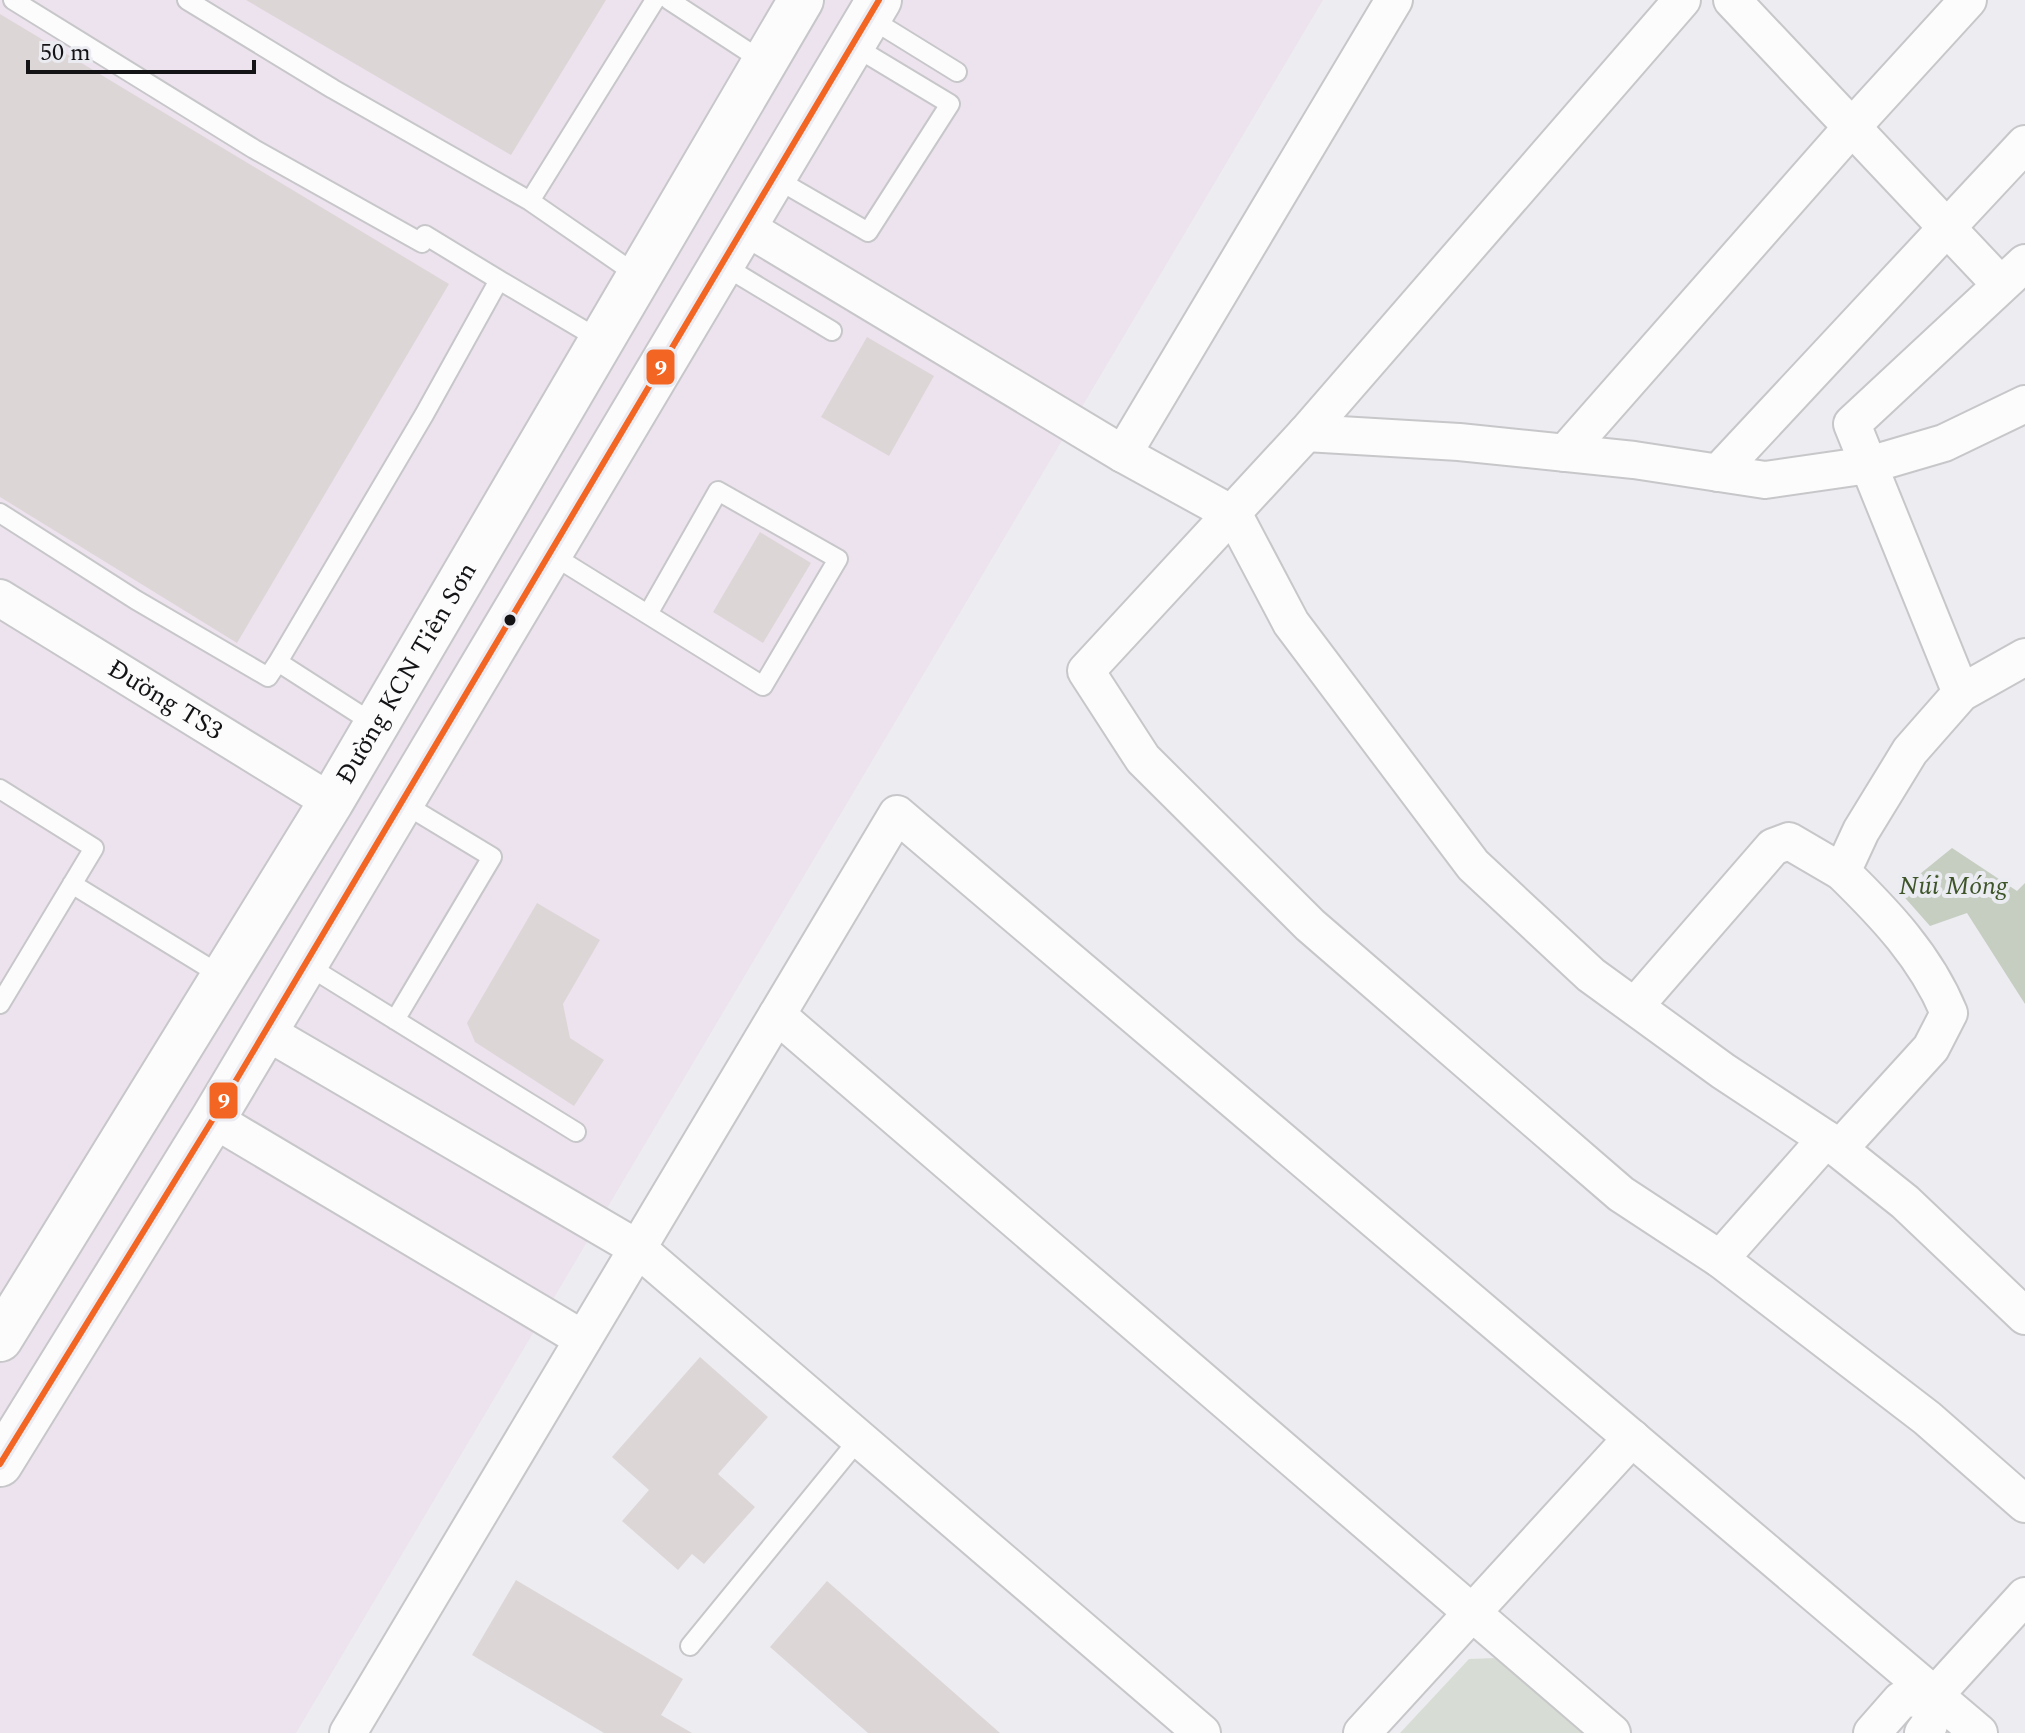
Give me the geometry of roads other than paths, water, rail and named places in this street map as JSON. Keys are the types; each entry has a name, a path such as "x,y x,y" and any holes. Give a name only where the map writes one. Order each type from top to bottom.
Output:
{"main road":[{"name":"Đường KCN Tiên Sơn","path":"0,1339 331,802 801,0"},
{"path":"0,1464 213,1119 866,21"},
{"path":"331,802 392,818"}],"street":[{"path":"1123,454 1394,0"},
{"path":"1682,0 1234,515 1086,671 1143,759 1310,925 1621,1194 1720,1259 1927,1418 2025,1504"},
{"path":"1732,0 1947,227 2013,274 1852,424 1961,693"},
{"path":"1565,453 1968,0"},
{"path":"1718,473 2025,144"},
{"path":"744,226 1123,454 1234,515 1291,623 1473,865 1591,975 1723,1071 1832,1144 1905,1202 1993,1289 2025,1316"},
{"path":"1306,433 1459,442 1765,480 1869,465 1944,443 2025,404"},
{"name":"Đường TS3","path":"0,598 331,802"},
{"path":"1842,872 1861,831 1910,751 1961,693 2025,657"},
{"path":"348,1733 897,814 1979,1733"},
{"path":"1635,1006 1773,847 1789,841 1842,872 1916,951 1939,988 1949,1013 1931,1048 1720,1259"},
{"path":"777,1015 1612,1733"},
{"path":"265,1031 637,1248 1202,1733"},
{"path":"213,1119 583,1339"},
{"path":"1362,1733 1632,1438"},
{"path":"1923,1733 1929,1725 1935,1695 2025,1596"},
{"path":"1872,1733 1901,1700 1935,1695"}],"lane":[{"path":"13,0 254,149 422,243 425,235 602,341"},
{"path":"187,0 333,89 530,201 640,277"},
{"path":"530,201 655,0"},
{"path":"669,0 765,62"},
{"path":"866,21 957,72"},
{"path":"773,177 868,232 950,104 866,21"},
{"path":"721,264 832,331"},
{"path":"0,513 136,600 268,677 424,415 499,280"},
{"path":"549,553 763,686 838,559 718,491 648,614"},
{"path":"278,662 376,725"},
{"path":"0,789 94,848 0,1004"},
{"path":"392,818 492,857 395,1020"},
{"path":"72,884 222,976"},
{"path":"305,964 576,1132"},
{"path":"690,1646 859,1439"}],"park label":[{"name":"Núi Móng","path":"1953,886"}]}
